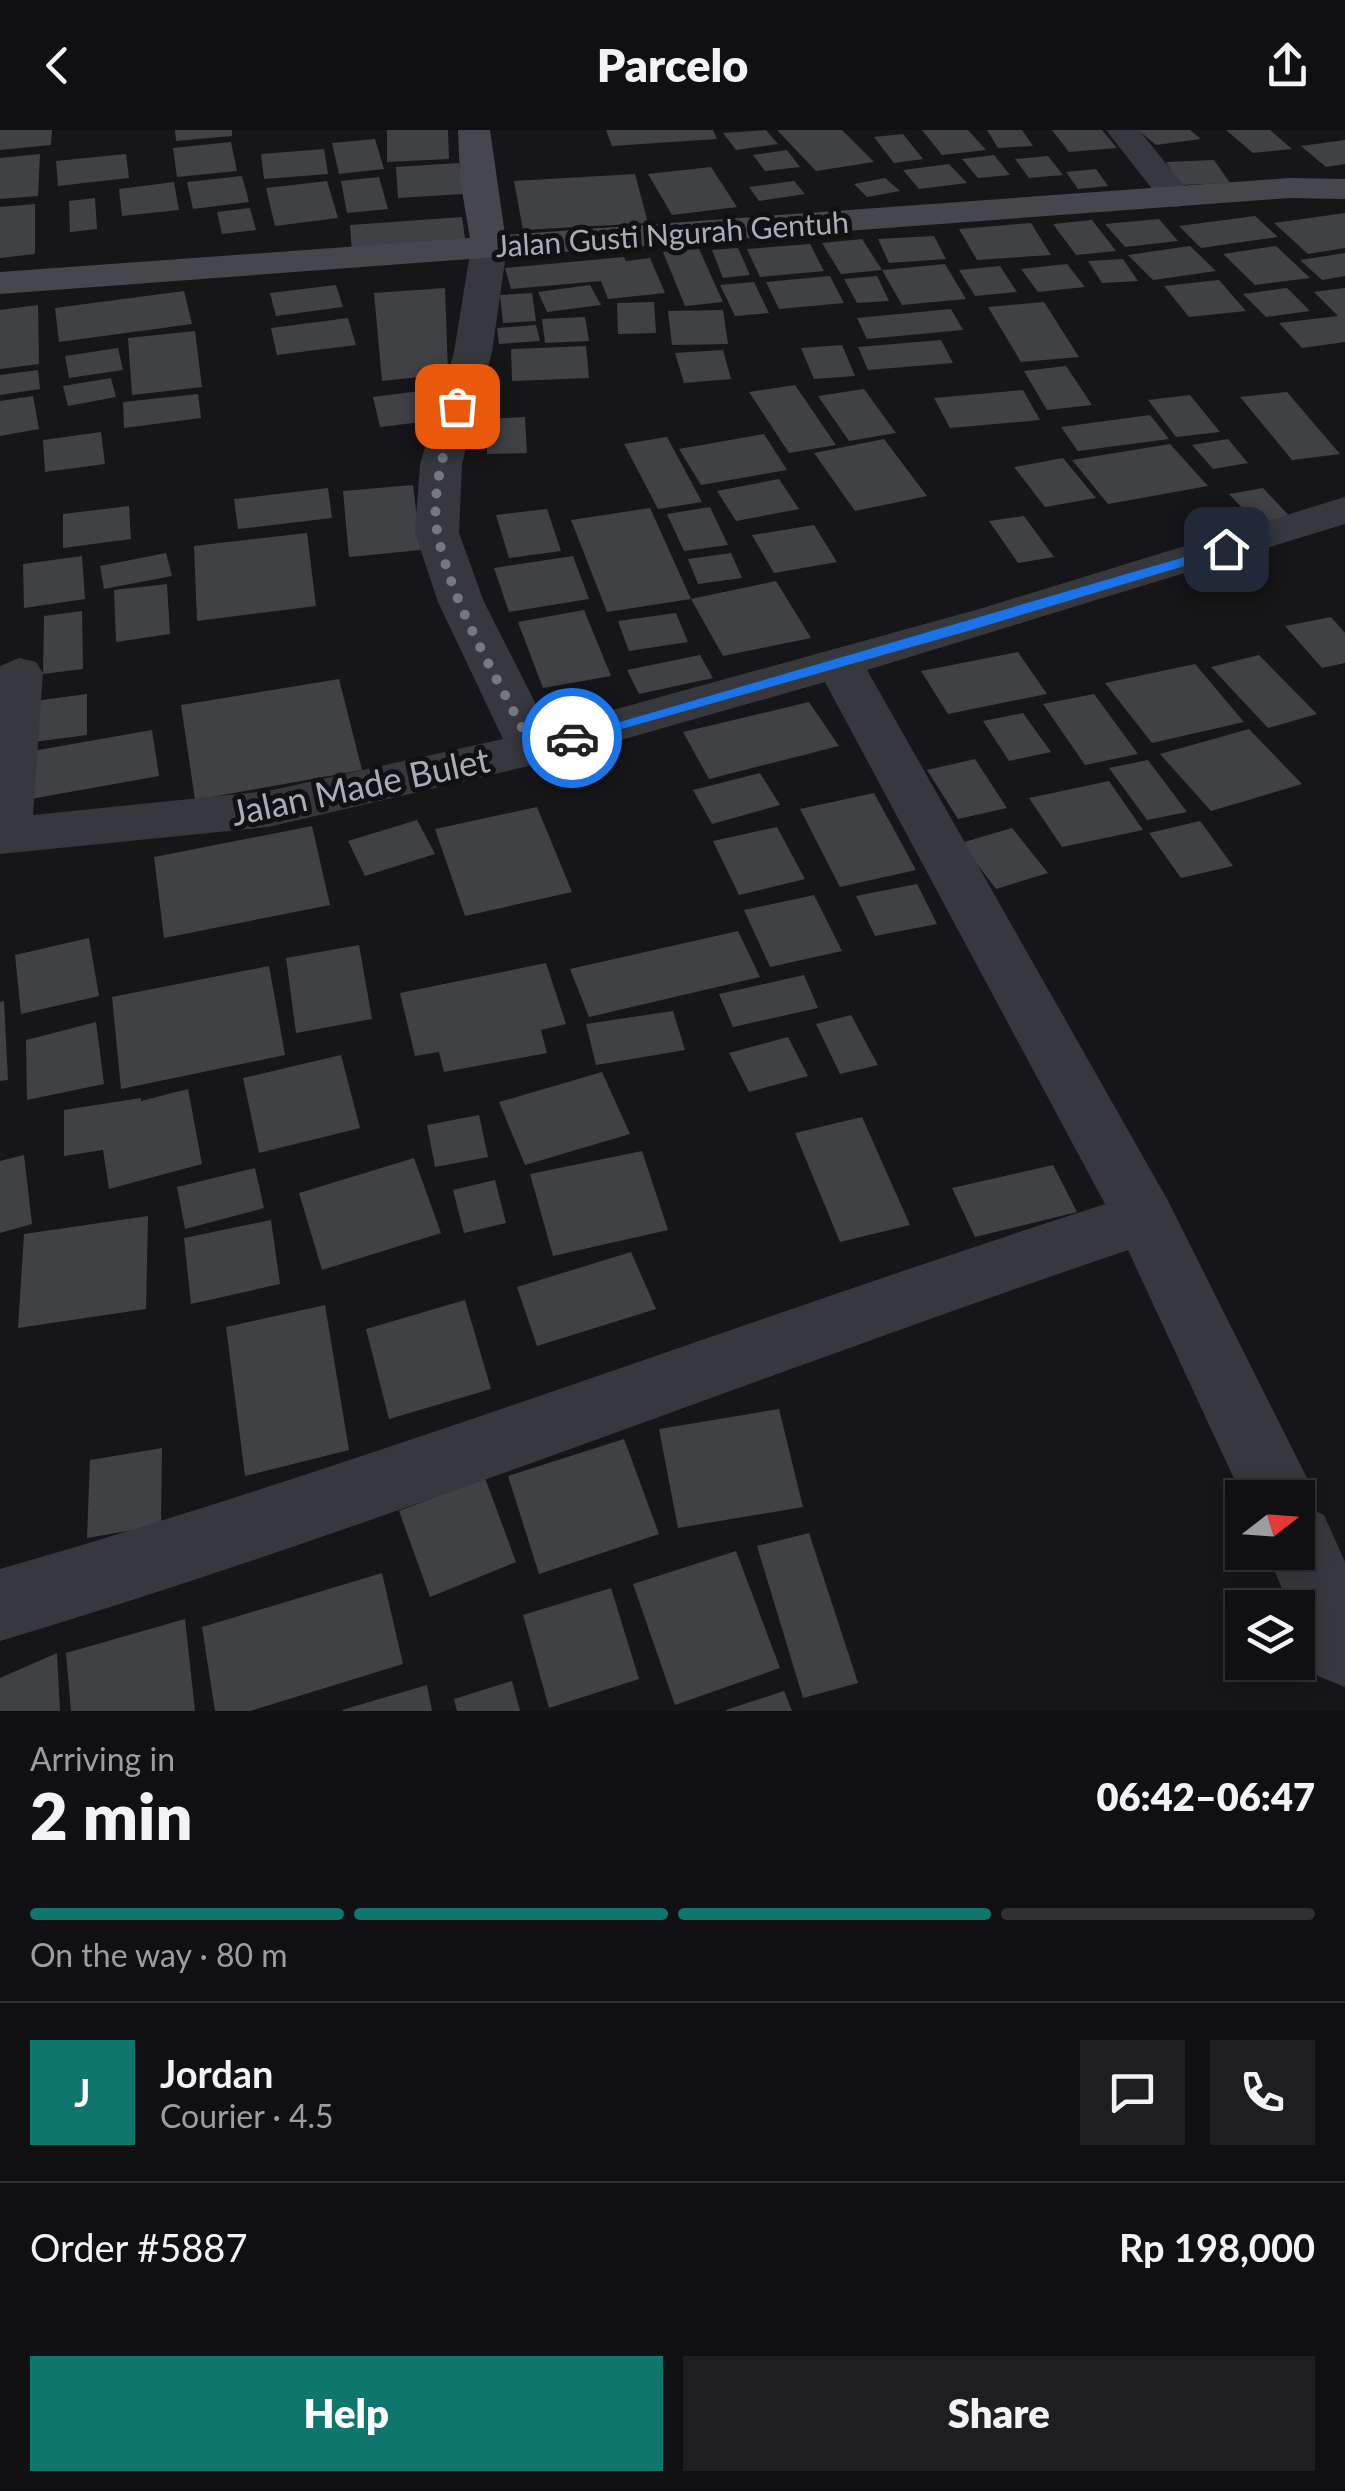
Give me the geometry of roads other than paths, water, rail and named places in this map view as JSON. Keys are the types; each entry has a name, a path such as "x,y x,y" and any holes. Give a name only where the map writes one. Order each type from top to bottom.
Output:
{"main road":[{"path":"474,130 476,179 489,247"},
{"name":"Jalan Gusti Ngurah Gentuh","path":"0,283 1289,188 1345,189"}],"street":[{"path":"1122,130 1176,196"},
{"path":"489,247 474,352 441,464 437,533 461,602 533,749"},
{"name":"Jalan Made Bulet","path":"3,836 268,809 533,749 1167,568 1345,510"},
{"path":"839,663 1145,1218 1271,1480"},
{"path":"3,836 20,672"},
{"path":"0,1605 118,1572 563,1423 840,1320 1145,1218"},
{"path":"1311,1570 1345,1649"}]}
